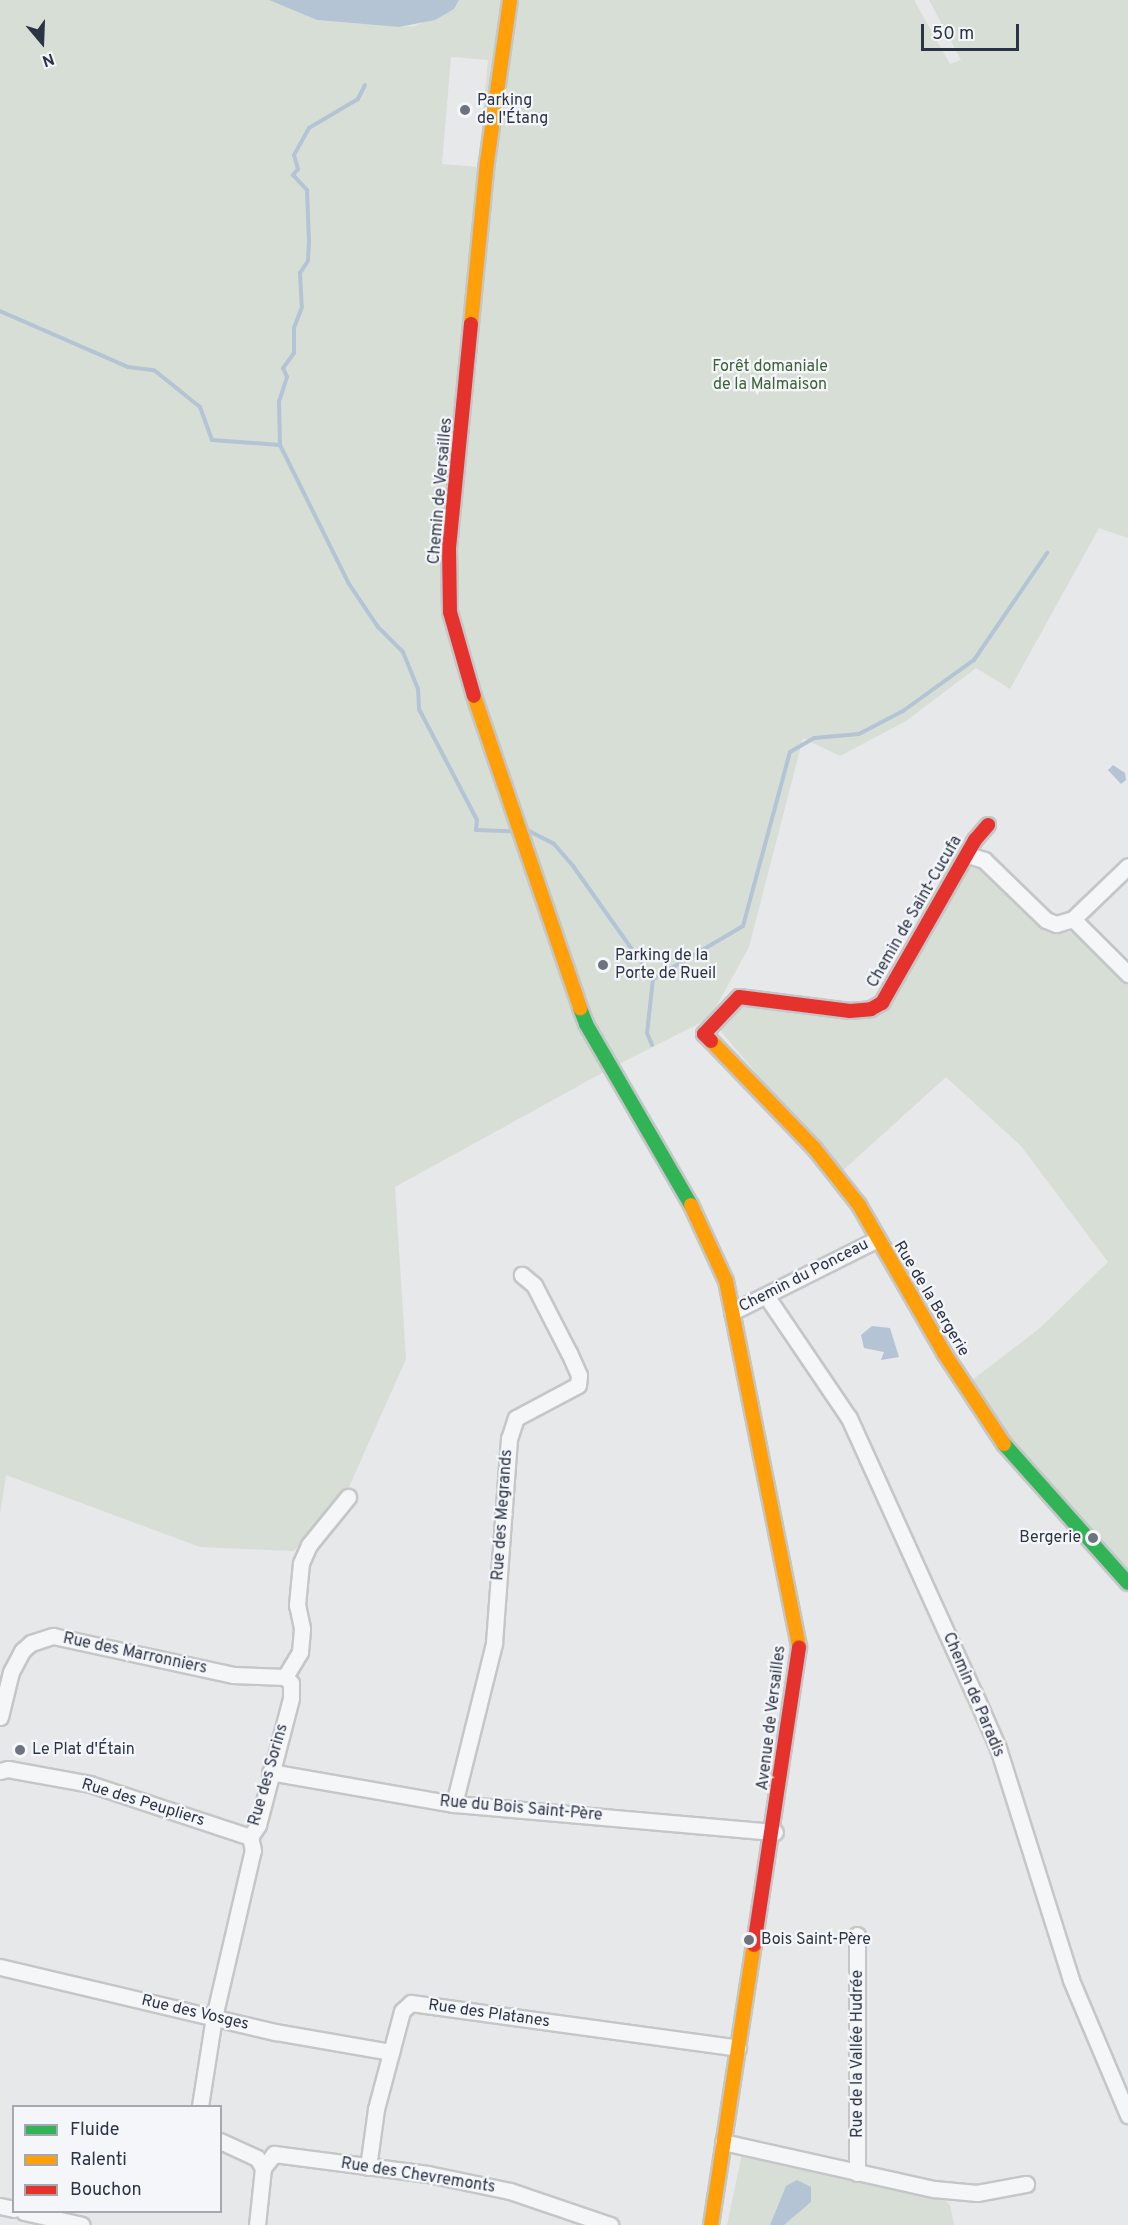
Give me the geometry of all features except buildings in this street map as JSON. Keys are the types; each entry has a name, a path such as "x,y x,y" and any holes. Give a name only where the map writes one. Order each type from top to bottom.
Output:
{"street":[{"name":"Chemin de Versailles","path":"510,0 487,162 449,548 450,612 483,726 586,1024 645,1129"},
{"name":"Chemin de Saint-Cucufa","path":"704,1034 739,997 850,1011 871,1009 882,1003 968,855 988,825"},
{"path":"968,855 984,860 1046,921 1056,924 1073,919 1128,866"},
{"path":"1073,919 1128,974"},
{"name":"Rue de la Bergerie","path":"704,1034 814,1148 859,1204 876,1240 1001,1440 1128,1583"},
{"name":"Avenue de Versailles","path":"645,1129 697,1215 726,1281 800,1651 774,1832 711,2225"},
{"name":"Chemin du Ponceau","path":"732,1312 767,1297 849,1251 876,1240"},
{"name":"Rue des Megrands","path":"454,1804 494,1643 509,1439 516,1418 578,1385 579,1375 569,1353 534,1285 522,1275"},
{"name":"Chemin de Paradis","path":"767,1297 849,1418 974,1693 998,1748 1071,1980 1128,2115"},
{"path":"285,1677 300,1652 302,1628 297,1605 301,1563 309,1545 348,1497"},
{"name":"Rue des Marronniers","path":"0,1717 11,1672 22,1652 31,1643 53,1636 233,1675 285,1677"},
{"name":"Rue des Sorins","path":"200,2105 214,2017 253,1850 250,1837 258,1825 291,1698 291,1683 285,1677"},
{"name":"Rue des Peupliers","path":"0,1771 8,1769 90,1784 250,1837"},
{"name":"Rue du Bois Saint-Père","path":"270,1772 454,1804 774,1832"},
{"name":"Rue de la Vallée Hudrée","path":"857,1935 857,2173"},
{"name":"Rue des Vosges","path":"0,1967 214,2017 391,2052"},
{"name":"Rue des Platanes","path":"368,2167 375,2109 402,2012 411,2003 738,2048"},
{"path":"222,2142 258,2157 263,2168 257,2225"},
{"path":"723,2142 857,2173 977,2193 1026,2184"},
{"name":"Rue des Chevremonts","path":"263,2168 274,2154 368,2167 510,2192 610,2225"},
{"path":"32,2213 82,2225"}],"green space":[{"name":"Forêt domaniale de la Malmaison","path":"0,0 269,0 317,20 399,27 414,26 454,9 459,0 914,0 950,64 961,60 929,0 1128,0 1128,538 1099,528 1010,689 976,668 906,721 840,756 803,738 749,947 710,1018 611,1068 395,1187 406,1359 349,1487 294,1551 200,1547 6,1475 0,1514","holes":["451,57 488,60 478,167 442,164"]},
{"path":"967,865 988,870 1051,931 1079,932 1128,980 1128,1575 1017,1452 971,1381 1040,1328 1108,1262 1021,1146 946,1077 840,1173 720,1030 738,997 871,1018"},
{"path":"742,2154 943,2199 950,2205 954,2225 727,2225"}],"water":[{"path":"269,0 459,0 454,9 435,20 399,27 317,20"},
{"path":"1113,765 1125,773 1126,780 1121,784 1108,770"},
{"path":"872,1326 890,1328 899,1357 881,1360 884,1352 864,1348 861,1335"},
{"path":"797,2180 811,2187 811,2202 784,2225 770,2225 786,2186"}],"waterway":[{"path":"365,85 358,99 309,128 294,155 298,169 293,175 307,190 309,241 308,261 300,273 302,307 294,328 294,353 283,368 287,377 279,401 280,445 349,584 378,627 403,652 418,689 419,709 477,820 476,830 511,831"},
{"path":"0,311 128,367 154,370 200,407 212,440 280,445"},
{"path":"653,979 743,926 790,752 814,738 859,734 903,711 974,660 1047,553"},
{"path":"527,830 554,844 573,866 653,979 647,1033 652,1045"}],"traffic: fast":[{"path":"580,1008 586,1024 691,1205"},
{"path":"1004,1444 1128,1583"}],"traffic: slow":[{"path":"471,324 487,162 510,0"},
{"path":"474,696 580,1008"},
{"path":"711,1041 814,1148 859,1205 944,1353 1004,1444"},
{"path":"691,1205 726,1281 799,1647"},
{"path":"711,2225 754,1945"}],"traffic: jam":[{"path":"471,324 449,548 450,612 474,696"},
{"path":"711,1041 704,1034 739,997 850,1011 871,1009 882,1003 975,840 988,825"},
{"path":"754,1945 799,1647"}],"place":[{"name":"Parking de l'Étang","path":"465,110"},
{"name":"Parking de la Porte de Rueil","path":"603,965"},
{"name":"Bergerie","path":"1093,1538"},
{"name":"Le Plat d'Étain","path":"20,1750"},
{"name":"Bois Saint-Père","path":"749,1940"}]}
